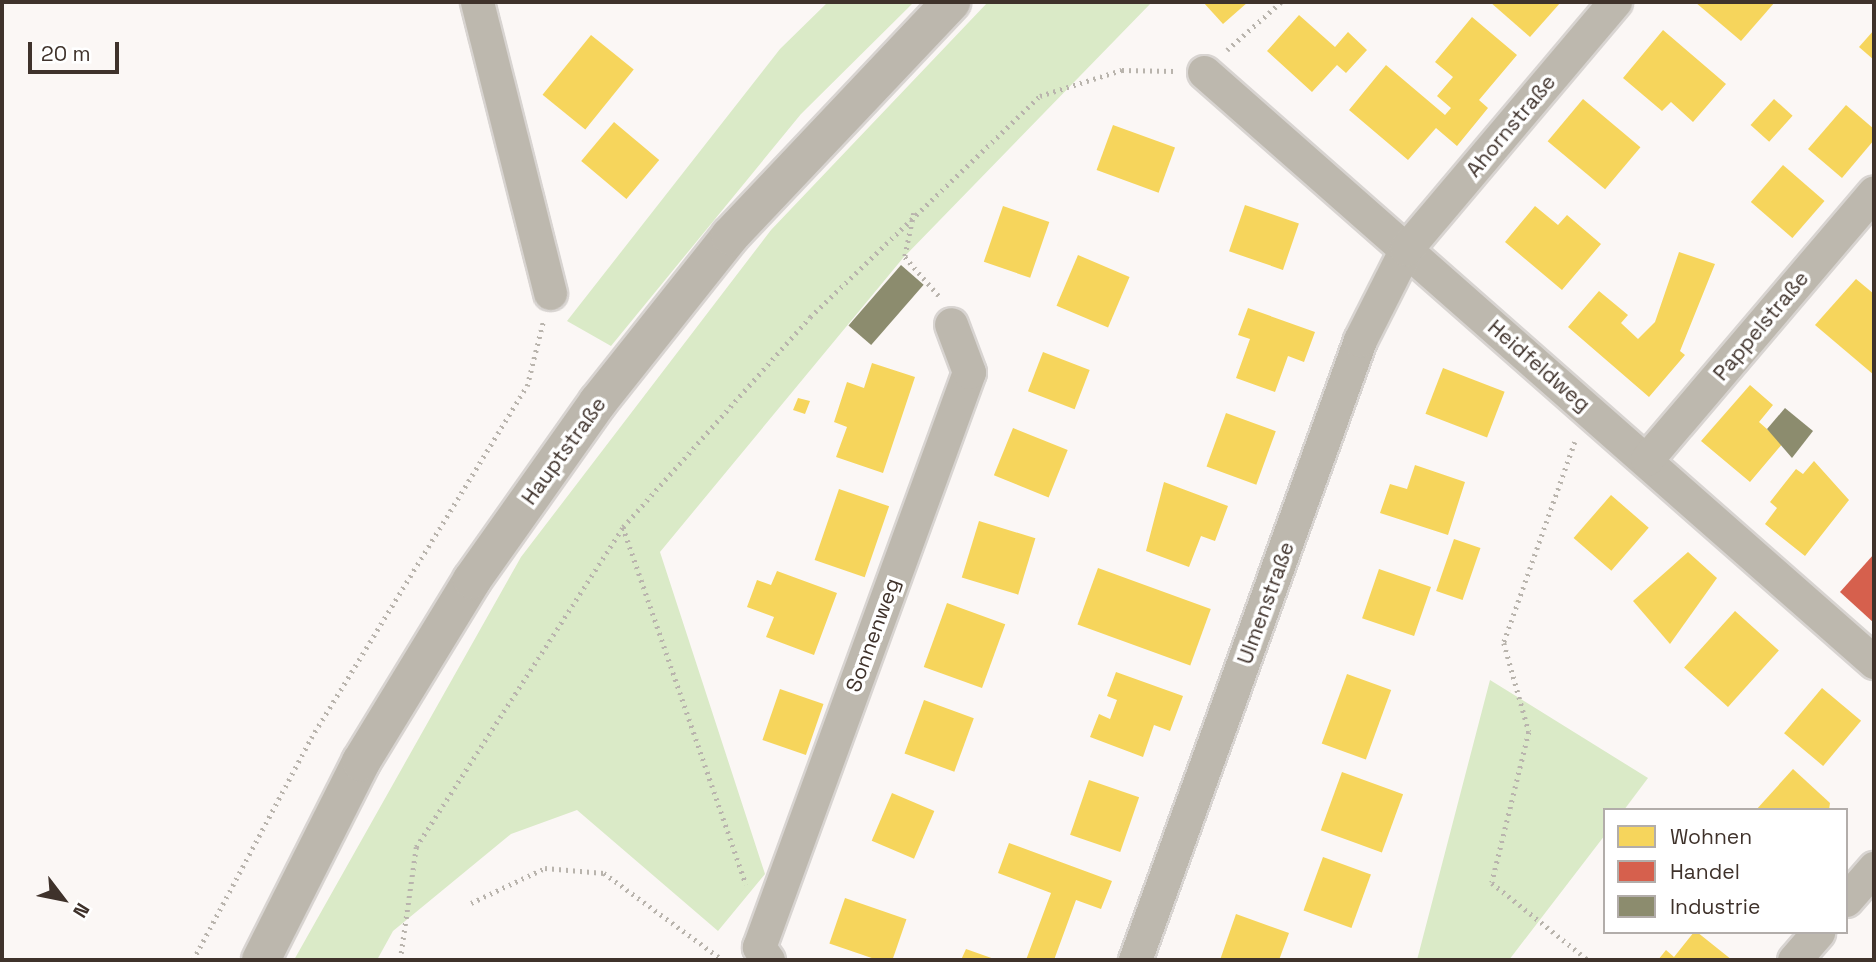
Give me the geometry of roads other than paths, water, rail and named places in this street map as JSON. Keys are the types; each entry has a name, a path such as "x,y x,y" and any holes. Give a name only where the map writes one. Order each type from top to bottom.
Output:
{"main road":[{"name":"Hauptstraße","path":"261,960 375,740 472,580 598,402 730,236 951,2"}],"street":[{"path":"478,2 497,101 550,293"},
{"name":"Ahornstraße","path":"1406,249 1615,2"},
{"name":"Heidfeldweg","path":"1204,72 1647,459 1874,662"},
{"name":"Pappelstraße","path":"1647,459 1874,192"},
{"name":"Ulmenstraße","path":"1135,960 1360,340 1406,249"},
{"name":"Sonnenweg","path":"764,953 969,372 951,324"},
{"path":"1848,898 1874,868"},
{"path":"1794,960 1816,934"}]}
